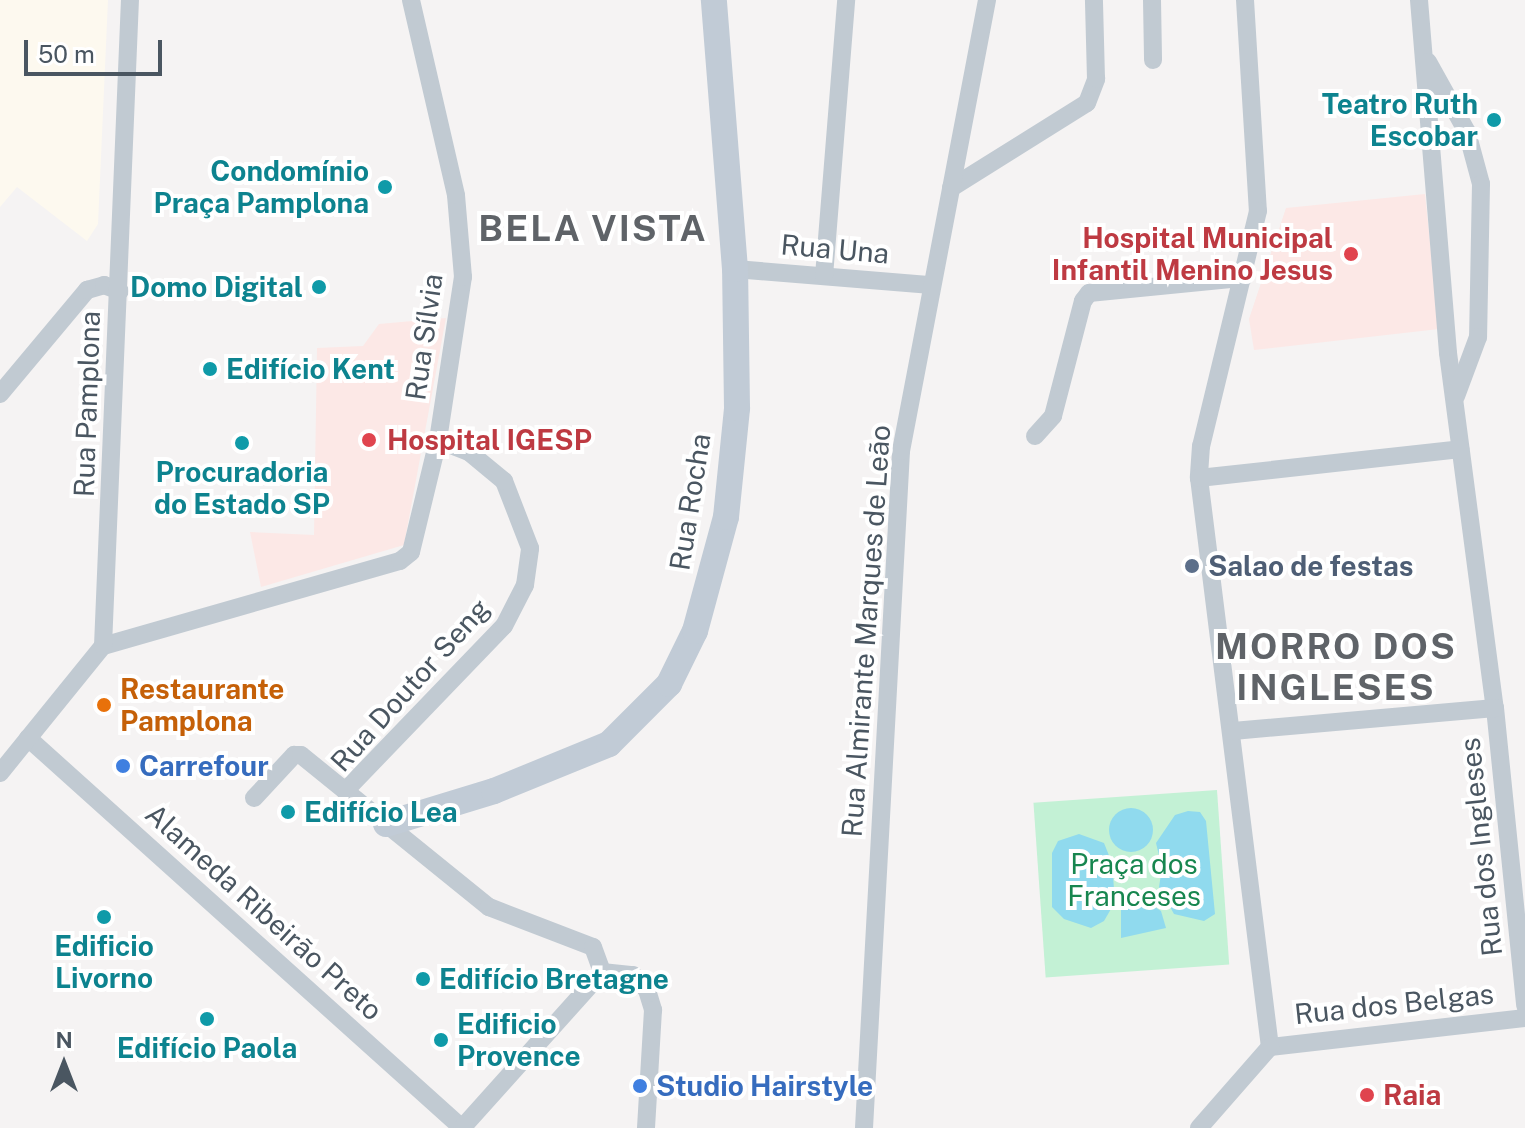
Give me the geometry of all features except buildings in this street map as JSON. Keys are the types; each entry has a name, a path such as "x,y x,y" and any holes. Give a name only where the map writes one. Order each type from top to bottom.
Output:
{"street":[{"name":"Rua Pamplona","path":"103,646 130,0"},
{"name":"Rua Sílvia","path":"103,646 400,561 411,552 418,536 438,440 463,277 461,227 411,0"},
{"name":"Rua Rocha","path":"386,824 494,791 609,744 669,684 703,610 726,517 737,408 735,269 714,0"},
{"path":"824,276 846,0"},
{"name":"Rua Almirante Marques de Leão","path":"864,1128 898,491 931,285 987,0"},
{"path":"951,188 1087,103 1096,79 1094,0"},
{"path":"1152,0 1153,60"},
{"path":"1199,1128 1270,1047 1233,731 1199,478 1201,446 1258,211 1245,0"},
{"name":"Rua dos Ingleses","path":"1419,0 1444,310 1495,708 1525,1005"},
{"name":"Rua dos Ingleses","path":"1425,56 1467,132 1481,184 1478,337 1456,396"},
{"name":"Rua Una","path":"735,269 931,285"},
{"path":"1035,436 1053,416 1083,301 1089,293 1243,278"},
{"path":"0,394 87,290 104,285 120,291"},
{"name":"Rua Doutor Seng","path":"438,440 469,452 504,481 530,548 525,585 504,626 345,791 489,907 508,918 581,939 593,947 602,972"},
{"path":"1199,478 1460,449"},
{"path":"0,773 103,646"},
{"path":"1233,731 1495,708"},
{"name":"Alameda Ribeirão Preto","path":"28,738 462,1128"},
{"path":"254,798 297,754 345,791"},
{"path":"462,1128 602,972 633,975 647,990 653,1010 646,1128"},
{"name":"Rua dos Belgas","path":"1270,1047 1525,1018"}],"shaded area":[{"path":"0,0 108,0 98,224 87,241 17,187 0,207"},
{"name":"Hospital Municipal Infantil Menino Jesus","path":"1425,194 1439,329 1254,350 1249,319 1286,208"},
{"name":"Hospital IGESP","path":"446,318 404,545 261,587 250,532 314,535 317,348 363,346 379,324"}],"green space":[{"name":"Praça dos Franceses","path":"1217,790 1229,965 1046,977 1033,803"}],"water":[{"path":"1131,808 1146,815 1153,830 1146,845 1131,852 1116,845 1109,830 1116,815"},
{"path":"1188,811 1200,812 1206,821 1215,914 1204,921 1174,914 1159,887 1162,868 1156,843 1175,815"},
{"path":"1079,834 1104,843 1112,863 1115,902 1104,921 1091,928 1064,919 1052,907 1052,853 1058,841"},
{"path":"1143,899 1161,911 1166,928 1121,938 1121,910"}],"place":[{"name":"Teatro Ruth Escobar","path":"1494,120"},
{"name":"Condomínio Praça Pamplona","path":"385,187"},
{"name":"Hospital Municipal Infantil Menino Jesus","path":"1351,254"},
{"name":"Domo Digital","path":"319,287"},
{"name":"Edifício Kent","path":"210,369"},
{"name":"Hospital IGESP","path":"369,440"},
{"name":"Procuradoria do Estado SP","path":"242,443"},
{"name":"Salao de festas","path":"1192,566"},
{"name":"Restaurante Pamplona","path":"104,705"},
{"name":"Carrefour","path":"123,766"},
{"name":"Edifício Lea","path":"288,812"},
{"name":"Edificio Livorno","path":"104,917"},
{"name":"Edifício Bretagne","path":"423,979"},
{"name":"Edifício Paola","path":"207,1019"},
{"name":"Edificio Provence","path":"441,1040"},
{"name":"Studio Hairstyle","path":"640,1086"},
{"name":"Raia","path":"1367,1095"}],"district":[{"name":"BELA VISTA","path":"593,229"},
{"name":"MORRO DOS INGLESES","path":"1336,666"}]}
